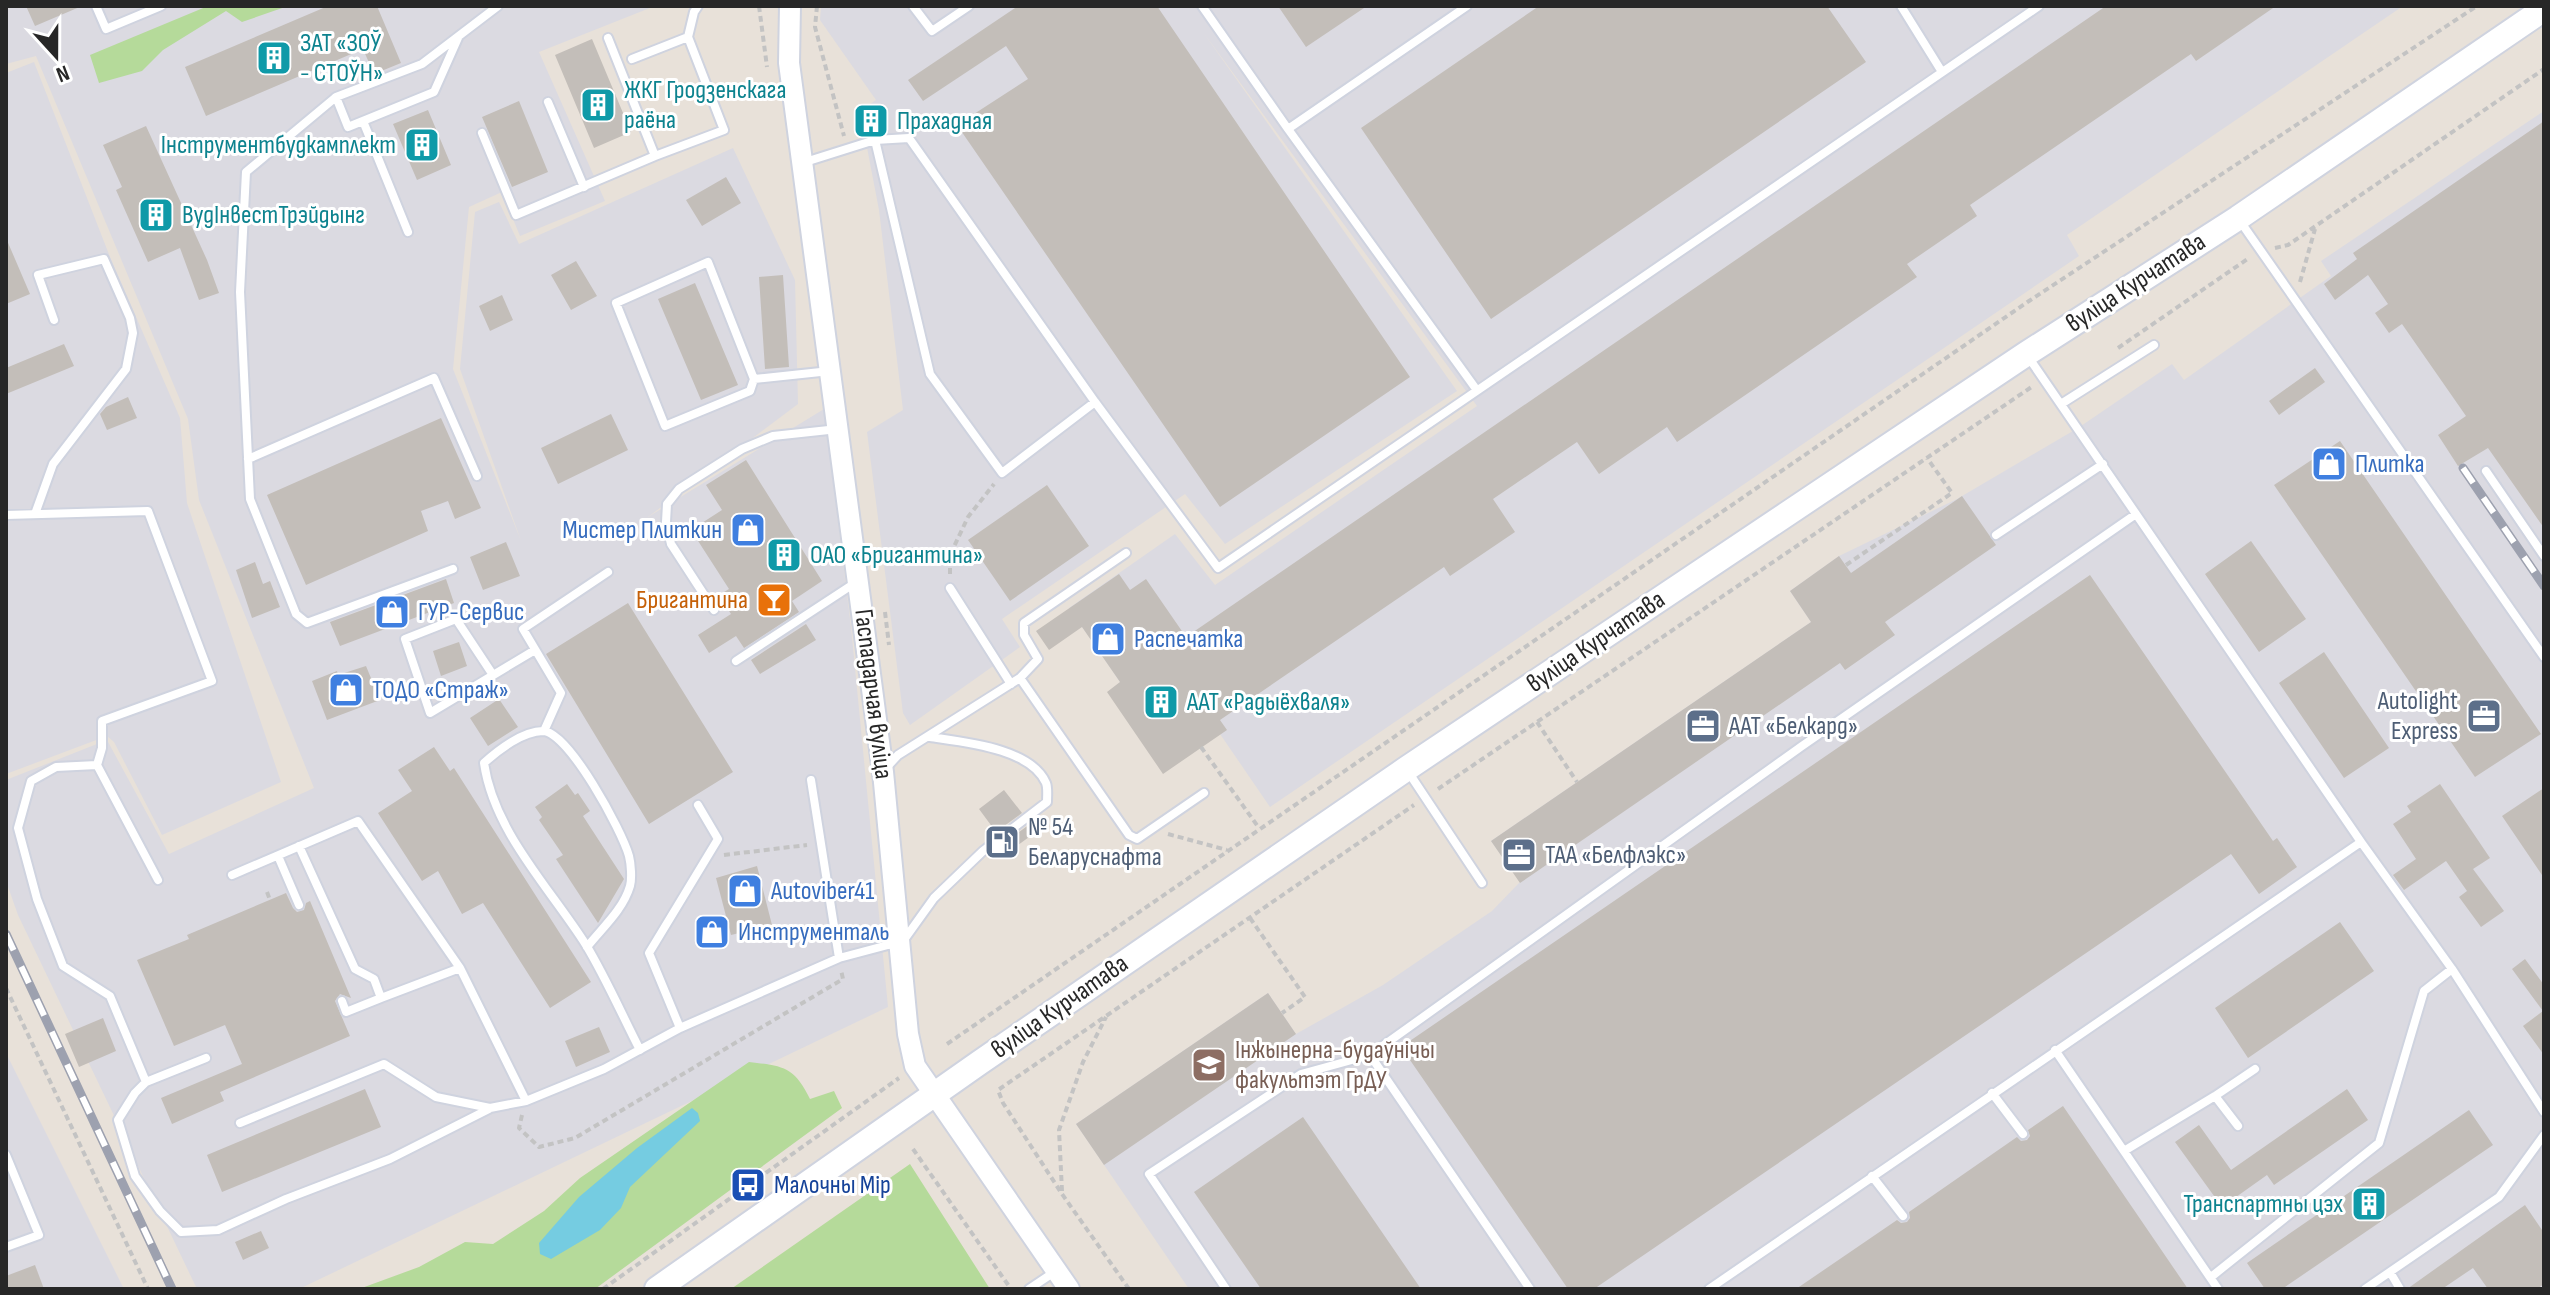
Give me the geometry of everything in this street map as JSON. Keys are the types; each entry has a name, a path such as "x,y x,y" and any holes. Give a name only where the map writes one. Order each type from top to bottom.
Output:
{"main road":[{"name":"вуліца Курчатава","path":"657,1289 1406,769 2026,354 2238,218 2544,9"}],"street":[{"name":"Гаспадарчая вуліца","path":"790,6 789,63 815,278 839,429 883,772 908,1034 915,1066 1069,1289"}],"lane":[{"path":"96,6 106,29 161,6"},
{"path":"453,569 307,623 296,614 250,499 240,292 246,172 336,97 422,64 498,6"},
{"path":"482,133 516,215 724,130 688,37 698,6"},
{"path":"913,6 932,31 969,6"},
{"path":"1202,6 1476,389"},
{"path":"1288,129 1467,6"},
{"path":"1901,6 1942,72"},
{"path":"801,163 875,140 909,138 1095,402 1218,568 2039,6"},
{"path":"336,97 348,127 434,92 459,37"},
{"path":"632,59 688,37"},
{"path":"608,38 655,156"},
{"path":"548,102 584,187"},
{"path":"363,121 408,232"},
{"path":"875,140 930,374 1002,473 1095,402"},
{"path":"2238,218 2544,657"},
{"path":"35,514 53,464 126,369 133,333 130,318 104,259 38,275 54,320"},
{"path":"708,262 754,379 750,391 665,426 616,303 708,262"},
{"path":"2061,404 2154,345"},
{"path":"2026,354 2361,842 2452,969 2544,1112"},
{"path":"754,379 831,371"},
{"path":"248,459 434,378 477,476"},
{"path":"714,610 671,544 666,522 667,504 679,489 742,449 773,436 839,429"},
{"path":"1996,535 2103,464"},
{"path":"2486,471 2544,556"},
{"path":"6,515 148,511 212,681 102,721 102,748 97,765 158,880"},
{"path":"1226,1289 1149,1174 1301,1074 1370,1055 1802,746 2136,514"},
{"path":"883,772 898,755 1020,678 1038,659 1024,635 1024,623 1126,553"},
{"path":"544,731 561,693 523,629 608,572"},
{"path":"736,661 859,581"},
{"path":"950,588 1011,684"},
{"path":"493,675 456,619 405,639 430,713 535,650"},
{"path":"1020,678 1129,835 1137,839 1204,793"},
{"path":"587,947 621,907 631,884 629,856 615,824 582,766 559,737 544,731 523,737 484,763 487,784 510,832 587,947 640,1050"},
{"path":"206,1058 146,1082 118,1120 135,1176 160,1211 181,1232 218,1230 286,1199 390,1159 490,1108 526,1101 604,1069 680,1028 839,958 901,944 934,898 973,860 1047,802 1047,785 1034,766 1004,752 930,737"},
{"path":"97,765 56,767 31,781 18,828 37,899 63,966 110,996 146,1082"},
{"path":"1406,769 1482,883"},
{"path":"811,780 839,958"},
{"path":"680,1028 649,953 718,839 698,805"},
{"path":"232,875 358,821 460,968 526,1101"},
{"path":"1709,1289 2361,842"},
{"path":"299,846 355,969 374,979 381,998"},
{"path":"278,856 299,905"},
{"path":"342,1001 346,1012 460,968"},
{"path":"2211,1277 2379,1143 2424,991 2452,969"},
{"path":"2055,1050 2218,1289"},
{"path":"1370,1055 1530,1289"},
{"path":"240,1123 384,1064 436,1097 490,1108"},
{"path":"2124,1151 2255,1069"},
{"path":"1992,1093 2023,1134"},
{"path":"2215,1096 2238,1126"},
{"path":"2365,1289 2499,1197 2544,1135"},
{"path":"6,1155 39,1235 6,1247"},
{"path":"1872,1176 1903,1216"},
{"path":"1029,1289 1056,1270"},
{"path":"2390,1272 2400,1289"}],"path":[{"path":"817,6 815,27 847,148"},
{"path":"947,1044 2029,301 2477,6"},
{"path":"2109,354 2260,250 2288,245 2544,69"},
{"path":"2296,299 2316,226"},
{"path":"1129,1289 1062,1194 1003,1103 998,1090 2044,379"},
{"path":"1846,565 1952,493 1927,458"},
{"path":"950,588 950,555 968,517 1002,473"},
{"path":"885,612 890,655"},
{"path":"1537,722 1577,782"},
{"path":"1201,747 1259,828"},
{"path":"1151,829 1227,850"},
{"path":"707,857 821,843"},
{"path":"267,892 270,900"},
{"path":"1250,918 1305,997 1282,1013"},
{"path":"526,1101 519,1128 539,1147 575,1138 843,979 839,958"},
{"path":"6,988 148,1289"},
{"path":"1062,1194 1059,1130 1083,1062 1107,1015"},
{"path":"603,1289 896,1080"},
{"path":"913,1149 1011,1289"}],"shaded area":[{"path":"6,6 655,6 539,52 605,201 520,236 502,192 469,207 453,369 521,541 460,369 475,212 499,202 519,244 733,148 795,280 798,404 648,517 824,409 851,627 888,1007 299,1289 197,1289 18,915 6,881 6,780 107,740 169,854 314,788 199,500 188,419 36,56 6,64"},
{"path":"821,6 2403,6 2067,235 2079,256 1270,807 1220,734 1120,682 1069,608 1175,534 1215,585 1477,406 1203,32 1457,391 1225,544 1185,494 1002,619 1020,647 910,725 903,713 867,432 903,410 879,210 860,111 876,100 820,20"},
{"path":"34,62 110,257 180,418 187,503 281,782 162,835 114,742 107,736 6,774 6,73"},
{"path":"2544,111 2544,1289 1189,1289 1076,1124 1268,993 1296,1034 1383,985 1492,911 1520,882 1491,841 1811,622 1790,591 1839,556 1957,499 2078,428 2172,364 2184,380 2331,276 2321,261"},
{"path":"6,1053 124,1289 6,1289"}],"green space":[{"path":"208,6 288,6 242,22 226,11 163,50 142,71 99,83 90,55"},
{"path":"749,1062 786,1070 798,1080 810,1099 834,1091 842,1108 595,1289 359,1289 419,1267 465,1242 493,1244 544,1211 580,1178"},
{"path":"910,1164 990,1289 731,1289"}],"water":[{"path":"692,1108 698,1113 700,1121 630,1187 621,1208 600,1230 551,1259 540,1254 539,1243 579,1197 637,1148"}],"building":[{"path":"26,6 82,6 35,26"},
{"name":"ЗАТ «ЗОЎ - СТОЎН»","path":"328,6 377,6 401,63 374,74 363,49 206,116 185,67"},
{"path":"1018,6 1157,6 1410,377 1220,507 957,125 1028,79 1006,46 923,101 908,80"},
{"path":"1278,6 1367,6 1306,47"},
{"path":"1539,6 1827,6 1866,62 1491,319 1361,128"},
{"path":"2106,6 2276,6 2196,61 2191,54 1970,205 1977,216 1907,264 1917,277 1677,442 1667,427 1599,474 1577,442 1493,499 1515,532 1450,576 1444,567 1220,720 1227,730 1163,774 1107,692 1120,682 1082,627 1049,650 1036,631 1119,574 1130,590 1146,579 1186,637"},
{"name":"ЖКГ Гродзенскага раёна","path":"592,39 631,132 594,148 555,55"},
{"path":"519,101 548,172 512,187 482,117"},
{"name":"Прахадная","path":"876,107 882,130 866,134 860,111"},
{"name":"Інструментбудкамплект","path":"428,110 451,165 417,180 393,124"},
{"path":"2544,121 2544,528 2488,448 2458,466 2438,435 2466,416 2402,324 2389,333 2375,313 2388,304 2368,275 2335,300 2324,284 2357,259 2353,253"},
{"name":"ВудІнвестТрэйдынг","path":"146,126 219,293 199,300 180,248 148,262 116,190 122,187 103,145"},
{"path":"726,177 741,203 702,226 686,200"},
{"path":"6,238 30,294 6,304"},
{"path":"576,261 597,296 571,310 551,275"},
{"path":"783,275 789,367 765,369 759,277"},
{"path":"695,283 738,385 701,400 658,299"},
{"path":"502,295 513,320 490,331 479,306"},
{"path":"64,344 74,366 6,394 6,368"},
{"path":"2315,368 2325,382 2279,415 2269,401"},
{"path":"128,397 137,418 107,430 100,414 106,407"},
{"path":"611,414 628,450 558,484 541,448"},
{"path":"441,418 481,508 455,519 448,501 421,511 428,531 306,585 267,495"},
{"path":"2340,441 2541,734 2475,777 2274,485"},
{"name":"ОАО «Бригантина»","path":"746,460 822,581 792,601 799,612 744,648 736,636 709,653 698,635 731,614 719,595 729,589 691,530 722,510 706,485"},
{"path":"1047,485 1089,546 1010,601 968,540"},
{"name":"ААТ «Белкард»","path":"1962,496 1996,545 1885,622 1895,635 1845,670 1840,663 1520,883 1491,841 1811,622 1790,591 1839,556 1851,573"},
{"path":"2251,541 2306,619 2259,652 2205,574"},
{"path":"506,542 520,576 483,590 470,557"},
{"path":"255,562 263,584 270,581 280,607 252,618 236,570"},
{"path":"2090,575 2273,841 2277,838 2297,867 2259,894 2231,854 1594,1289 1568,1289 1401,1047"},
{"name":"ГУР-Сервис","path":"446,579 454,603 340,646 330,622"},
{"path":"628,603 733,772 649,824 546,654"},
{"path":"806,624 816,640 760,674 751,660"},
{"path":"459,642 467,666 441,676 433,651"},
{"path":"2324,652 2389,748 2344,778 2279,683"},
{"name":"ТОДО «Страж»","path":"366,666 380,700 327,720 312,681 337,671 338,675"},
{"path":"499,699 518,727 488,746 470,718"},
{"path":"434,747 450,771 454,768 591,982 550,1008 483,903 462,914 438,871 422,881 378,813 412,791 398,770"},
{"path":"567,784 575,795 578,793 590,811 583,816 624,879 598,923 556,859 563,855 539,820 542,817 535,807"},
{"path":"2440,784 2490,858 2473,869 2504,911 2481,927 2459,897 2467,891 2446,861 2404,890 2393,875 2416,859 2393,824 2411,812 2407,806"},
{"path":"2544,788 2544,878 2502,816"},
{"path":"1004,790 1022,813 996,832 979,809"},
{"path":"1030,824 1036,832 1010,851 1004,843"},
{"path":"757,866 772,925 731,935 716,878"},
{"path":"286,893 297,912 304,910 310,901 351,998 340,994 335,1001 350,1036 220,1092 224,1101 172,1124 161,1098 242,1064 225,1025 174,1046 137,960"},
{"path":"2340,922 2374,971 2248,1058 2215,1008"},
{"path":"2525,959 2544,985 2544,1055 2523,1026 2543,1011 2512,969"},
{"path":"1268,993 1296,1034 1104,1165 1076,1124"},
{"path":"103,1018 116,1051 79,1067 65,1034"},
{"path":"599,1027 610,1052 576,1067 565,1041"},
{"path":"365,1089 381,1127 222,1192 207,1155"},
{"path":"2347,1089 2368,1120 2274,1185 2267,1175 2222,1207 2175,1142 2199,1125 2231,1170"},
{"path":"2063,1106 2188,1289 1796,1289 1897,1220 1907,1222 1909,1212 2017,1137 2021,1141 2027,1140 2030,1136 2028,1130"},
{"name":"Транспартны цэх","path":"2469,1110 2493,1145 2282,1289 2265,1289 2247,1263"},
{"path":"1303,1117 1421,1289 1261,1289 1194,1192"},
{"path":"2525,1205 2544,1233 2544,1284 2537,1289 2488,1289 2473,1268 2442,1289 2407,1289"},
{"path":"261,1231 269,1248 243,1260 235,1242"},
{"path":"35,1265 44,1289 6,1289 6,1276"}],"railway":[{"path":"2463,468 2544,586"},
{"path":"6,934 172,1289"}],"place":[{"name":"ЗАТ «ЗОЎ - СТОЎН»","path":"274,58"},
{"name":"ЖКГ Гродзенскага раёна","path":"598,105"},
{"name":"Прахадная","path":"871,121"},
{"name":"Інструментбудкамплект","path":"422,145"},
{"name":"ВудІнвестТрэйдынг","path":"156,215"},
{"name":"Плитка","path":"2329,464"},
{"name":"Мистер Плиткин","path":"748,530"},
{"name":"ОАО «Бригантина»","path":"784,555"},
{"name":"Бригантина","path":"774,600"},
{"name":"ГУР-Сервис","path":"392,612"},
{"name":"Распечатка","path":"1108,639"},
{"name":"ТОДО «Страж»","path":"346,690"},
{"name":"ААТ «Радыёхваля»","path":"1161,702"},
{"name":"Autolight Express","path":"2484,716"},
{"name":"ААТ «Белкард»","path":"1703,726"},
{"name":"№ 54 Беларуснафта","path":"1002,842"},
{"name":"ТАА «Белфлэкс»","path":"1519,855"},
{"name":"Autoviber41","path":"745,891"},
{"name":"Инструменталь","path":"712,932"},
{"name":"Інжынерна-будаўнічы факультэт ГрДУ","path":"1209,1065"},
{"name":"Малочны Мір","path":"748,1185"},
{"name":"Транспартны цэх","path":"2369,1204"}]}
